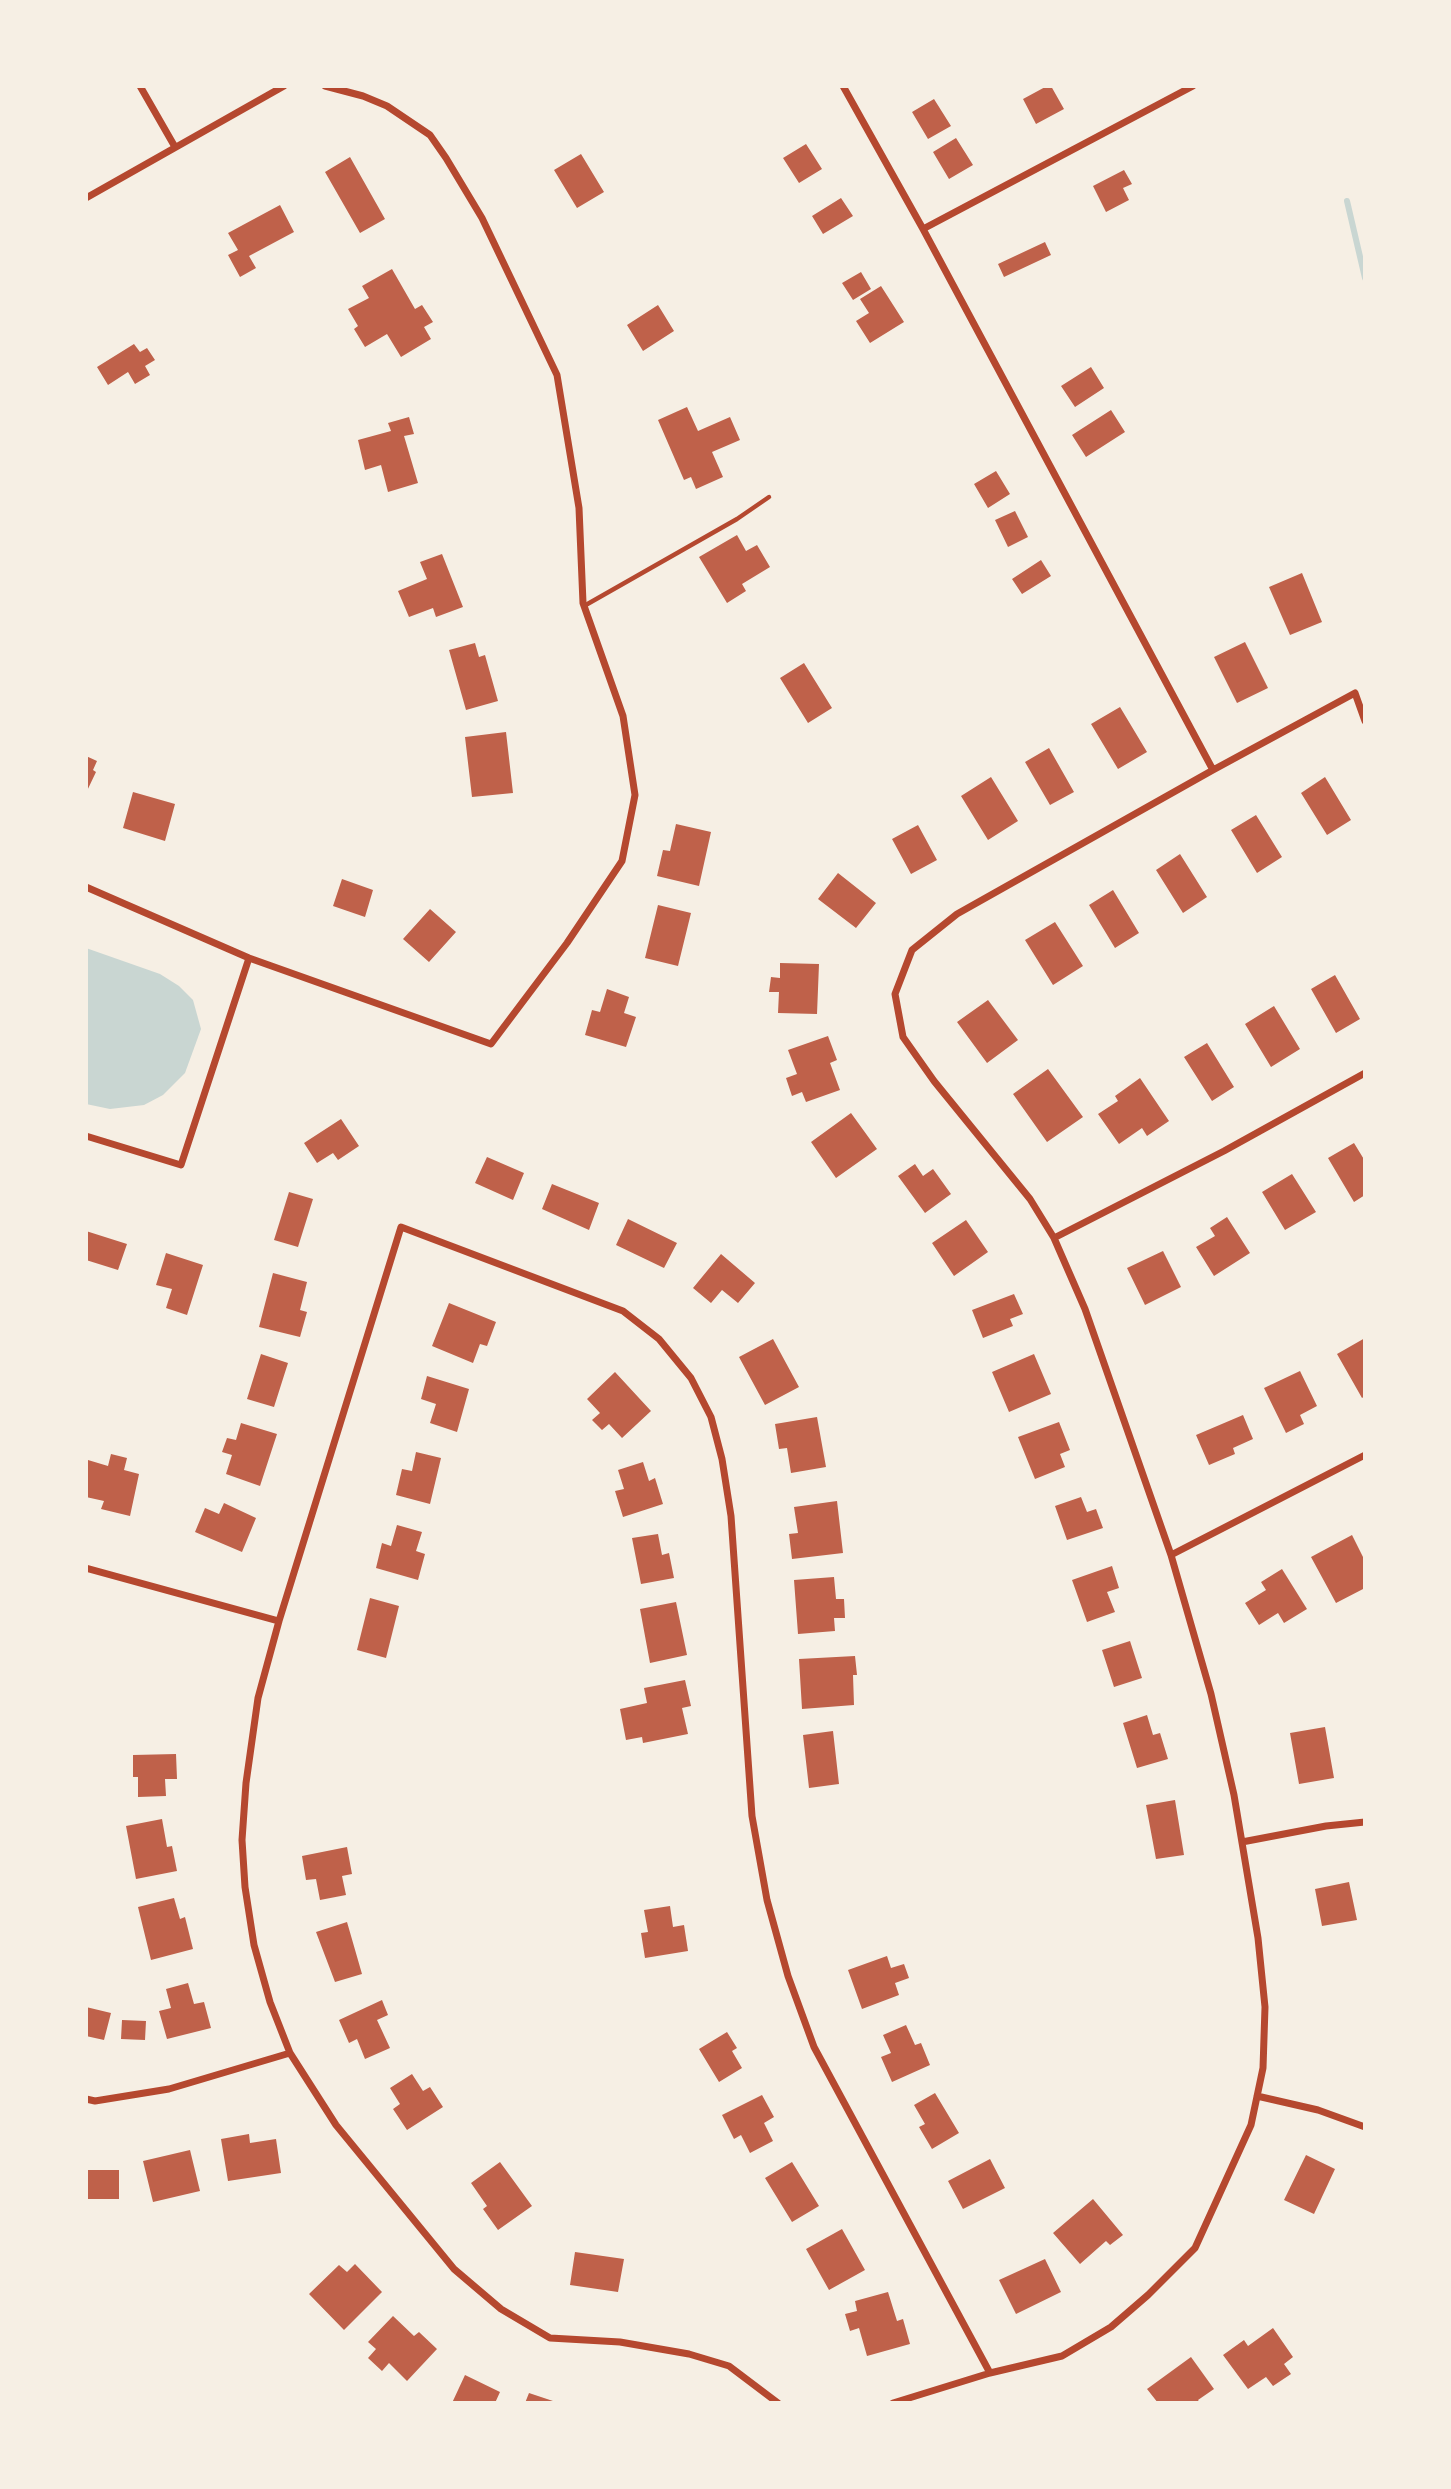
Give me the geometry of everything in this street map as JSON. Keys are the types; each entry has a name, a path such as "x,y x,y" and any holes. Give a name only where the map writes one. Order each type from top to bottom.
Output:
{"street":[{"path":"139,86 175,147"},
{"path":"86,198 284,86"},
{"path":"86,887 249,958 491,1044 574,932 622,861 635,795 623,716 584,606 579,508 558,375 482,218 429,135 387,106 363,96 325,86"},
{"path":"842,86 923,229 1213,770"},
{"path":"923,229 1193,86"},
{"path":"893,2403 990,2373 1062,2356 1111,2327 1195,2249 1251,2125 1263,2068 1265,2007 1258,1938 1234,1795 1211,1694 1171,1555 1085,1309 1054,1238 1030,1199 934,1081 904,1037 895,994 912,950 957,914 1355,693 1365,721"},
{"path":"86,1136 181,1165 249,958"},
{"path":"1054,1238 1224,1151 1365,1073"},
{"path":"778,2403 729,2366 689,2354 620,2342 550,2338 501,2309 454,2269 336,2125 290,2053 270,2002 254,1945 245,1887 242,1840 246,1783 258,1699 279,1621 401,1227 623,1311 659,1339 691,1378 711,1418 722,1459 731,1516 752,1816 767,1900 788,1976 814,2048 990,2373"},
{"path":"1171,1555 1365,1455"},
{"path":"86,1568 279,1621"},
{"path":"1242,1842 1326,1826 1365,1822"},
{"path":"86,2099 95,2101 169,2089 290,2053"},
{"path":"1257,2096 1318,2110 1365,2127"}],"lane":[{"path":"584,606 737,519 769,497"}],"shaded area":[{"path":"86,948 160,974 179,986 193,1000 201,1029 185,1073 163,1095 144,1105 110,1109 86,1104"}],"building":[{"path":"1051,86 1064,109 1036,124 1023,99"},
{"path":"934,99 951,126 928,139 912,112"},
{"path":"956,138 973,165 949,179 933,152"},
{"path":"806,144 822,169 799,183 783,158"},
{"path":"581,154 604,192 577,208 554,170"},
{"path":"350,157 385,219 360,233 325,172"},
{"path":"1124,170 1132,184 1123,188 1129,200 1106,212 1093,186"},
{"path":"841,198 853,216 823,234 812,216"},
{"path":"280,205 294,232 249,256 256,268 240,277 228,255 238,250 228,233"},
{"path":"1045,242 1051,255 1004,277 998,264"},
{"path":"392,269 415,309 422,305 433,322 424,327 431,339 401,357 387,334 365,347 354,329 358,326 348,309 369,298 362,286"},
{"path":"861,272 871,289 853,300 842,283"},
{"path":"881,286 904,322 870,343 856,321 869,313 860,299"},
{"path":"658,305 674,331 643,351 627,325"},
{"path":"134,344 140,352 147,348 155,360 145,366 150,375 135,384 128,372 108,385 97,367"},
{"path":"1091,367 1104,388 1075,407 1061,386"},
{"path":"687,407 698,431 730,417 740,440 712,452 723,477 696,489 691,477 684,480 658,420"},
{"path":"1111,410 1125,432 1086,457 1072,435"},
{"path":"409,417 414,434 404,436 418,483 388,492 381,465 365,470 358,440 391,431 388,423"},
{"path":"996,471 1010,494 988,508 974,484"},
{"path":"1015,511 1028,537 1008,547 995,520"},
{"path":"737,535 746,551 757,545 770,567 742,584 746,591 727,603 699,557"},
{"path":"442,554 463,607 436,617 433,608 409,617 398,591 427,579 420,562"},
{"path":"1041,560 1051,576 1022,594 1012,579"},
{"path":"1302,573 1322,622 1290,635 1269,587"},
{"path":"1245,642 1268,688 1237,703 1214,657"},
{"path":"475,643 479,657 485,655 498,701 466,710 449,650"},
{"path":"804,663 832,708 808,723 780,678"},
{"path":"1120,707 1147,752 1118,769 1091,724"},
{"path":"506,732 513,793 472,797 465,737"},
{"path":"1049,748 1074,792 1050,805 1025,762"},
{"path":"86,756 97,761 93,770 96,772 86,793"},
{"path":"991,777 1018,821 988,840 961,796"},
{"path":"1325,777 1351,820 1327,835 1301,793"},
{"path":"133,792 175,804 165,841 123,828"},
{"path":"1256,815 1282,857 1257,873 1231,830"},
{"path":"676,824 711,832 699,886 657,876 663,850 670,851"},
{"path":"918,825 937,860 911,874 892,839"},
{"path":"1180,854 1207,897 1183,913 1156,870"},
{"path":"838,873 876,903 856,928 818,899"},
{"path":"342,879 373,890 365,917 333,906"},
{"path":"1113,890 1139,933 1115,948 1089,905"},
{"path":"658,905 691,913 678,966 645,958"},
{"path":"430,909 456,932 429,962 403,939"},
{"path":"1055,922 1083,966 1053,985 1025,940"},
{"path":"780,963 819,964 817,1014 778,1013 779,992 769,992 771,977 780,978"},
{"path":"1335,975 1360,1019 1336,1033 1311,989"},
{"path":"607,989 629,997 624,1013 636,1017 626,1047 585,1035 592,1010 600,1012"},
{"path":"988,1000 1018,1040 987,1063 957,1022"},
{"path":"1274,1006 1300,1049 1271,1067 1245,1024"},
{"path":"828,1036 837,1060 830,1063 840,1090 806,1102 802,1092 792,1096 786,1078 797,1074 788,1050"},
{"path":"1207,1043 1234,1087 1212,1101 1184,1057"},
{"path":"1048,1069 1083,1117 1047,1142 1013,1094"},
{"path":"1140,1078 1169,1121 1147,1136 1142,1128 1119,1144 1098,1114 1118,1101 1115,1096"},
{"path":"851,1113 877,1149 836,1178 811,1142"},
{"path":"341,1119 359,1146 338,1160 333,1153 317,1163 304,1143"},
{"path":"1354,1143 1365,1161 1365,1195 1354,1202 1328,1158"},
{"path":"487,1157 524,1173 513,1200 475,1183"},
{"path":"915,1164 923,1176 933,1169 951,1194 925,1213 898,1176"},
{"path":"1292,1174 1316,1212 1285,1230 1262,1192"},
{"path":"552,1184 599,1203 589,1230 542,1209"},
{"path":"289,1192 313,1199 298,1247 274,1240"},
{"path":"1227,1217 1250,1253 1214,1276 1196,1247 1215,1236 1210,1228"},
{"path":"628,1219 677,1243 664,1268 616,1245"},
{"path":"966,1220 988,1252 954,1276 932,1243"},
{"path":"86,1231 127,1244 118,1270 86,1260"},
{"path":"1163,1251 1181,1287 1145,1305 1127,1268"},
{"path":"166,1253 203,1265 187,1315 166,1308 172,1289 156,1285"},
{"path":"721,1254 755,1283 738,1303 722,1290 711,1303 693,1288"},
{"path":"273,1273 307,1282 300,1310 307,1312 300,1337 259,1327"},
{"path":"1014,1294 1023,1314 1010,1319 1013,1326 983,1338 972,1310"},
{"path":"449,1303 496,1322 487,1346 480,1344 473,1363 432,1346"},
{"path":"1365,1338 1365,1396 1362,1398 1337,1354"},
{"path":"773,1339 799,1387 765,1405 739,1357"},
{"path":"261,1354 288,1363 274,1407 247,1399"},
{"path":"1034,1354 1051,1394 1009,1412 992,1372"},
{"path":"1300,1371 1317,1406 1300,1415 1304,1424 1286,1433 1264,1388"},
{"path":"615,1372 651,1411 622,1438 609,1424 602,1430 592,1420 600,1413 587,1399"},
{"path":"427,1376 469,1389 457,1432 430,1423 436,1404 421,1399"},
{"path":"1243,1415 1253,1439 1233,1448 1235,1454 1209,1465 1196,1435"},
{"path":"817,1417 826,1467 791,1473 787,1448 779,1449 775,1424"},
{"path":"1059,1422 1070,1450 1060,1454 1065,1467 1035,1479 1018,1437"},
{"path":"241,1423 277,1434 260,1486 226,1474 232,1455 222,1452 227,1438 236,1440"},
{"path":"416,1452 441,1458 430,1504 396,1495 402,1469 412,1471"},
{"path":"111,1454 127,1458 124,1470 139,1474 130,1516 101,1509 104,1501 86,1497 88,1460 108,1466"},
{"path":"643,1462 649,1481 655,1478 663,1504 623,1517 615,1491 624,1489 618,1470"},
{"path":"1081,1497 1087,1512 1096,1509 1103,1528 1067,1540 1055,1506"},
{"path":"837,1501 843,1553 792,1559 789,1534 798,1533 794,1507"},
{"path":"224,1503 256,1518 242,1552 195,1532 205,1508 219,1514"},
{"path":"397,1525 422,1532 416,1551 425,1554 418,1580 376,1568 382,1543 391,1546"},
{"path":"658,1534 662,1555 669,1553 674,1578 641,1584 632,1538"},
{"path":"1352,1535 1365,1561 1365,1588 1336,1603 1311,1557"},
{"path":"1112,1566 1119,1588 1107,1592 1115,1612 1087,1622 1072,1580"},
{"path":"1282,1569 1307,1609 1284,1623 1278,1613 1259,1625 1245,1603 1266,1590 1261,1582"},
{"path":"834,1577 836,1599 844,1599 845,1618 834,1618 835,1631 798,1634 794,1580"},
{"path":"370,1598 399,1606 386,1658 357,1650"},
{"path":"676,1602 687,1655 650,1663 640,1609"},
{"path":"1130,1641 1142,1678 1114,1687 1102,1650"},
{"path":"855,1656 857,1675 853,1675 854,1705 802,1709 799,1659"},
{"path":"685,1680 691,1706 682,1708 688,1734 643,1743 642,1737 626,1740 620,1709 647,1703 644,1688"},
{"path":"1147,1715 1153,1735 1160,1733 1168,1759 1137,1768 1123,1723"},
{"path":"1325,1727 1334,1778 1299,1784 1290,1733"},
{"path":"833,1731 839,1784 809,1788 803,1735"},
{"path":"176,1754 177,1779 165,1779 166,1796 138,1797 138,1777 133,1777 133,1755"},
{"path":"1175,1800 1184,1855 1156,1859 1146,1805"},
{"path":"162,1819 167,1847 172,1846 177,1871 136,1879 126,1826"},
{"path":"347,1847 352,1874 342,1876 346,1895 320,1900 316,1879 306,1880 302,1856"},
{"path":"1349,1882 1357,1920 1322,1926 1315,1889"},
{"path":"174,1898 180,1919 185,1917 193,1949 151,1960 138,1907"},
{"path":"670,1906 673,1927 684,1925 688,1951 645,1958 641,1933 648,1932 644,1910"},
{"path":"347,1922 362,1974 335,1982 316,1932"},
{"path":"887,1956 891,1968 904,1964 909,1978 895,1983 899,1995 862,2009 848,1970"},
{"path":"188,1983 194,2004 204,2002 211,2028 167,2039 159,2011 171,2008 166,1989"},
{"path":"382,2000 388,2015 377,2020 390,2048 365,2059 357,2039 349,2043 339,2020"},
{"path":"86,2007 111,2013 104,2040 86,2036"},
{"path":"122,2020 146,2021 145,2040 121,2039"},
{"path":"906,2025 915,2045 921,2043 930,2065 892,2082 881,2057 891,2053 883,2035"},
{"path":"727,2032 737,2048 732,2051 742,2068 719,2082 699,2049"},
{"path":"412,2074 423,2091 430,2087 443,2107 407,2130 393,2109 400,2104 390,2088"},
{"path":"935,2093 959,2133 932,2149 919,2127 925,2124 914,2105"},
{"path":"762,2095 774,2117 764,2123 773,2141 750,2153 741,2135 734,2139 722,2115"},
{"path":"249,2134 250,2143 276,2139 281,2173 228,2181 221,2139"},
{"path":"190,2150 200,2191 153,2202 143,2161"},
{"path":"1306,2155 1335,2169 1314,2214 1284,2200"},
{"path":"990,2159 1005,2188 963,2209 948,2181"},
{"path":"500,2162 532,2206 498,2230 483,2209 487,2206 471,2183"},
{"path":"792,2162 819,2206 792,2222 765,2178"},
{"path":"86,2170 119,2170 119,2199 86,2199"},
{"path":"1093,2199 1123,2235 1110,2245 1106,2241 1080,2264 1053,2233"},
{"path":"842,2229 865,2270 829,2290 806,2249"},
{"path":"575,2252 624,2259 618,2292 570,2285"},
{"path":"1045,2259 1061,2292 1016,2314 999,2280"},
{"path":"355,2264 382,2292 344,2330 309,2294 339,2265 347,2272"},
{"path":"888,2292 897,2321 903,2319 910,2344 867,2356 859,2328 850,2331 845,2314 857,2311 855,2301"},
{"path":"393,2316 414,2336 419,2332 437,2349 407,2381 389,2363 382,2371 368,2358 376,2349 368,2342"},
{"path":"1273,2328 1293,2357 1284,2364 1291,2374 1273,2386 1266,2377 1248,2389 1223,2355 1244,2340 1248,2346"},
{"path":"1191,2357 1214,2389 1198,2400 1200,2403 1158,2403 1147,2389"},
{"path":"465,2375 500,2392 495,2403 452,2403"},
{"path":"529,2393 559,2403 525,2403"}],"waterway":[{"path":"1347,201 1365,278"}]}
